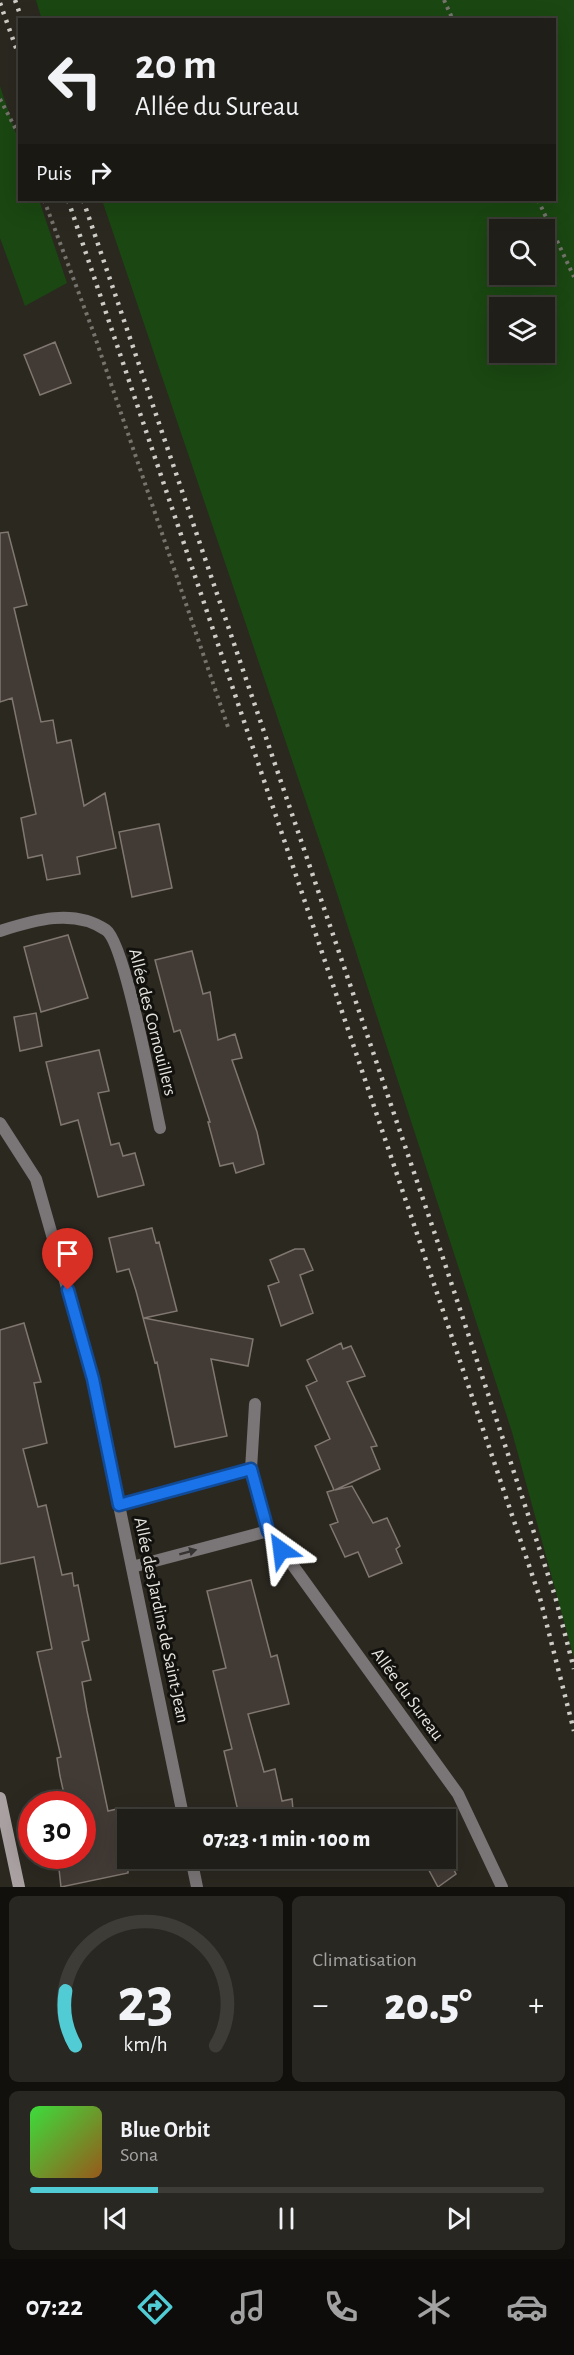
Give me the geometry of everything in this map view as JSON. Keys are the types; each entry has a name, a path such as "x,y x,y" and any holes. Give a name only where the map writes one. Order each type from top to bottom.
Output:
{"main road":[{"path":"0,1798 19,1887"}],"street":[{"name":"Allée des Cornouillers","path":"0,931 48,918 82,919 108,931 123,959 160,1128"},
{"name":"Allée des Jardins de Saint-Jean","path":"0,1123 36,1179 93,1379 182,1809"},
{"name":"Allée du Sureau","path":"255,1404 251,1469 268,1531 458,1794 502,1887"},
{"path":"119,1505 251,1469"},
{"path":"132,1567 268,1531"},
{"path":"193,1869 197,1887"}],"path":[{"path":"444,0 452,18"},
{"path":"0,99 18,133"},
{"path":"44,201 93,331 229,730"},
{"path":"538,201 574,276"}],"green space":[{"path":"36,0 574,0 574,1658 512,1432 334,884 102,201 556,201 556,18 41,18"},
{"path":"0,86 18,140 18,201 39,201 67,283 25,306 0,238"}],"building":[{"path":"55,342 71,383 40,395 24,355"},
{"path":"8,532 27,605 14,608 41,722 53,720 57,743 71,740 84,806 105,793 116,848 77,857 80,874 47,880 42,855 28,858 21,818 36,814 12,698 0,702 0,533"},
{"path":"159,824 172,888 132,897 119,832"},
{"path":"68,935 88,998 41,1012 24,947"},
{"path":"192,951 203,994 210,992 218,1040 235,1034 242,1058 232,1060 257,1132 264,1164 236,1173 233,1163 220,1166 208,1122 210,1122 180,1030 174,1032 155,960"},
{"path":"36,1013 42,1046 20,1051 14,1017"},
{"path":"99,1050 109,1091 98,1093 111,1145 119,1143 123,1156 135,1153 144,1185 98,1197 78,1120 61,1125 46,1062"},
{"path":"152,1228 156,1243 159,1242 177,1311 144,1318 253,1339 248,1366 211,1359 227,1436 175,1447 157,1362 155,1363 136,1291 129,1269 117,1272 109,1238"},
{"path":"295,1249 304,1249 313,1270 300,1275 313,1313 281,1326 268,1286 279,1282 270,1260"},
{"path":"24,1323 41,1382 34,1383 47,1443 23,1449 38,1507 46,1505 62,1575 72,1573 74,1586 78,1585 89,1640 82,1642 91,1680 82,1682 87,1711 108,1811 117,1809 117,1869 128,1869 128,1873 61,1887 59,1869 96,1869 96,1791 63,1791 57,1758 61,1757 37,1652 52,1649 34,1557 0,1564 0,1330"},
{"path":"341,1343 343,1349 351,1346 365,1376 347,1382 377,1446 371,1447 380,1469 335,1490 352,1486 373,1523 387,1518 400,1546 396,1549 402,1563 369,1577 358,1552 345,1557 330,1525 338,1522 327,1492 334,1490 315,1446 330,1439 306,1386 317,1381 307,1360"},
{"path":"251,1580 271,1657 277,1655 289,1704 248,1714 264,1772 275,1769 282,1801 292,1799 293,1809 238,1809 224,1751 232,1749 213,1671 226,1668 207,1591"},
{"path":"428,1869 454,1869 456,1874 438,1887"}],"railway":[{"path":"15,0 21,18"},
{"path":"0,3 18,53"},
{"path":"68,201 540,1598 574,1731"},
{"path":"83,201 439,1246 555,1596 574,1669"}],"route":[{"path":"68,1290 93,1379 119,1505 251,1469 268,1531 281,1550"}]}
